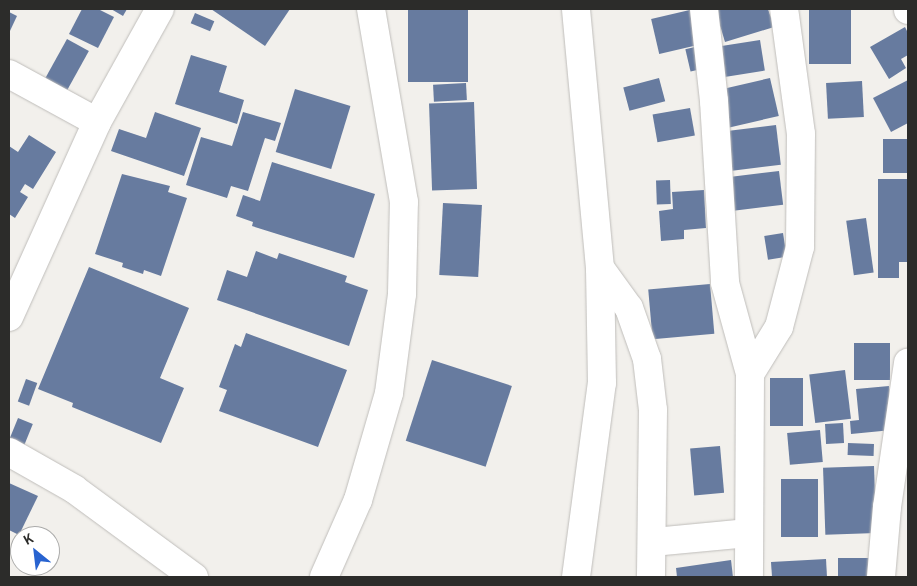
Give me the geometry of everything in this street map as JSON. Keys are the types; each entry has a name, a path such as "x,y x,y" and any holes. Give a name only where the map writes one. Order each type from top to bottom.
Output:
{"street":[{"path":"9,317 97,122 160,9"},
{"path":"324,577 358,500 389,393 402,294 404,202 371,9"},
{"path":"576,9 600,268 602,383 576,577"},
{"path":"704,9 714,101 725,283 750,374 749,577"},
{"path":"750,374 779,327 800,247 801,134 784,9"},
{"path":"9,74 97,122"},
{"path":"600,268 629,308 647,359 653,410 653,542 651,577"},
{"path":"880,577 887,507 908,363"},
{"path":"9,452 74,489 194,577"},
{"path":"653,542 748,533"}],"building":[{"path":"82,9 98,9 114,17 98,48 69,34"},
{"path":"111,9 127,9 123,16"},
{"path":"211,9 290,9 265,46"},
{"path":"408,9 468,9 468,82 408,82"},
{"path":"694,9 702,44 659,54 651,19"},
{"path":"715,9 768,9 774,27 725,42"},
{"path":"809,9 851,9 851,64 809,64"},
{"path":"9,12 17,16 9,33"},
{"path":"195,13 214,21 210,31 191,23"},
{"path":"905,27 908,33 908,55 901,59 906,68 889,79 870,47"},
{"path":"67,39 89,51 66,93 44,81"},
{"path":"760,40 765,71 718,78 714,47"},
{"path":"699,46 704,68 691,72 685,49"},
{"path":"191,55 227,66 219,92 244,100 237,124 175,104"},
{"path":"659,78 665,101 629,111 623,88"},
{"path":"770,78 779,116 726,128 717,90"},
{"path":"908,80 908,123 891,132 873,98"},
{"path":"862,81 864,117 828,119 826,83"},
{"path":"466,83 467,100 434,102 433,85"},
{"path":"295,89 350,106 331,169 276,152"},
{"path":"474,102 477,189 432,191 429,104"},
{"path":"690,108 695,136 657,142 653,115"},
{"path":"155,112 201,128 184,176 111,151 119,129 146,138"},
{"path":"243,112 281,123 275,141 265,138 248,191 231,186 227,198 186,185 201,137 232,146"},
{"path":"776,125 781,165 732,171 727,131"},
{"path":"29,135 56,152 33,189 25,184 20,192 28,197 15,218 9,214 9,146 18,152"},
{"path":"883,139 908,139 908,173 883,173"},
{"path":"272,162 375,194 354,258 252,226 253,222 236,216 243,195 260,201"},
{"path":"779,171 783,205 730,211 725,178"},
{"path":"122,174 170,186 168,192 187,198 161,276 144,270 143,274 122,267 123,263 95,254"},
{"path":"878,179 908,179 908,262 899,262 899,278 878,278"},
{"path":"656,180 670,180 671,204 657,204"},
{"path":"704,190 706,228 684,230 684,239 661,241 659,211 673,209 672,192"},
{"path":"443,203 482,205 478,277 439,275"},
{"path":"866,218 874,272 854,275 846,221"},
{"path":"783,233 787,257 768,260 764,236"},
{"path":"256,251 277,259 279,253 347,276 345,282 368,290 349,346 217,300 227,270 247,277"},
{"path":"89,267 189,308 160,378 184,388 161,443 72,407 73,403 38,389"},
{"path":"710,284 714,334 653,339 648,289"},
{"path":"246,333 347,370 318,447 219,411 227,390 219,387 235,344 241,347"},
{"path":"854,343 890,343 890,380 854,380"},
{"path":"432,360 512,386 486,467 406,441"},
{"path":"845,370 851,419 815,423 809,374"},
{"path":"770,378 803,378 803,426 770,426"},
{"path":"26,379 37,383 29,406 18,402"},
{"path":"889,386 892,430 851,434 850,421 859,420 856,389"},
{"path":"18,418 33,424 24,445 9,439"},
{"path":"843,423 844,443 826,444 825,424"},
{"path":"820,430 823,462 790,465 787,433"},
{"path":"848,443 874,444 874,456 848,455"},
{"path":"720,446 724,493 694,495 690,449"},
{"path":"874,466 876,533 825,535 823,468"},
{"path":"781,479 818,479 818,537 781,537"},
{"path":"9,483 38,496 23,526 10,526 9,530"},
{"path":"838,558 872,558 872,577 838,577"},
{"path":"826,559 827,577 772,577 771,562"},
{"path":"731,560 733,577 677,577 676,568"}]}
